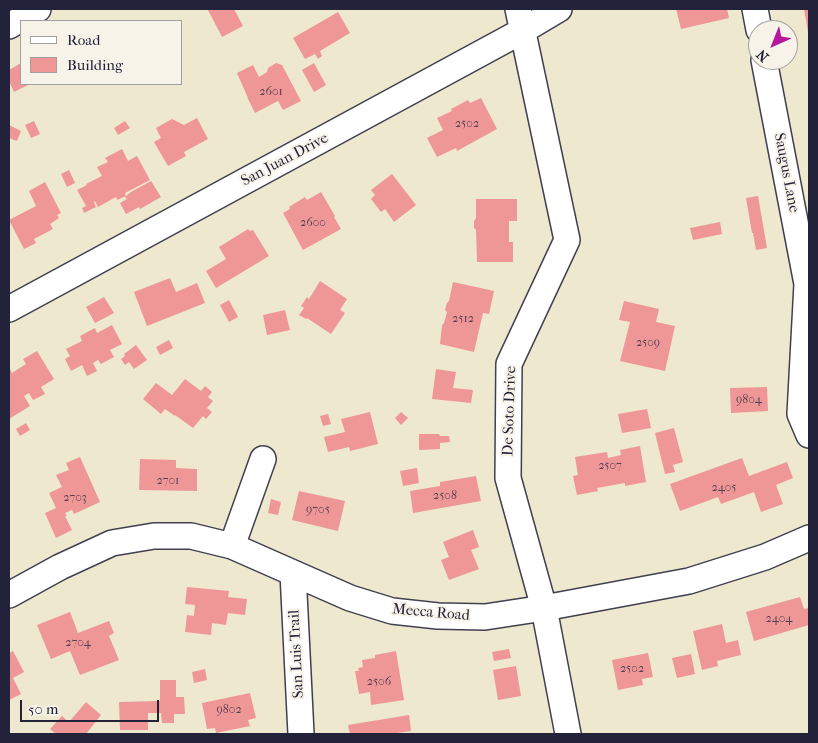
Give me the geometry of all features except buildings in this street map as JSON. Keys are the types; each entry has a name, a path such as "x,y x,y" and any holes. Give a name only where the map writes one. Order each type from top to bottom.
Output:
{"street":[{"path":"9,26 38,9"},
{"name":"San Juan Drive","path":"9,309 520,20 559,9"},
{"name":"De Soto Drive","path":"520,20 566,240 509,364 508,478 544,608 568,734"},
{"name":"Saugus Lane","path":"766,70 807,284 800,414 809,435"},
{"path":"232,546 262,459"},
{"name":"Mecca Road","path":"9,595 60,567 112,543 154,536 191,536 232,546 350,598 392,611 438,616 485,617 688,581 765,557 809,538"},
{"name":"San Luis Trail","path":"293,573 301,734"}]}
